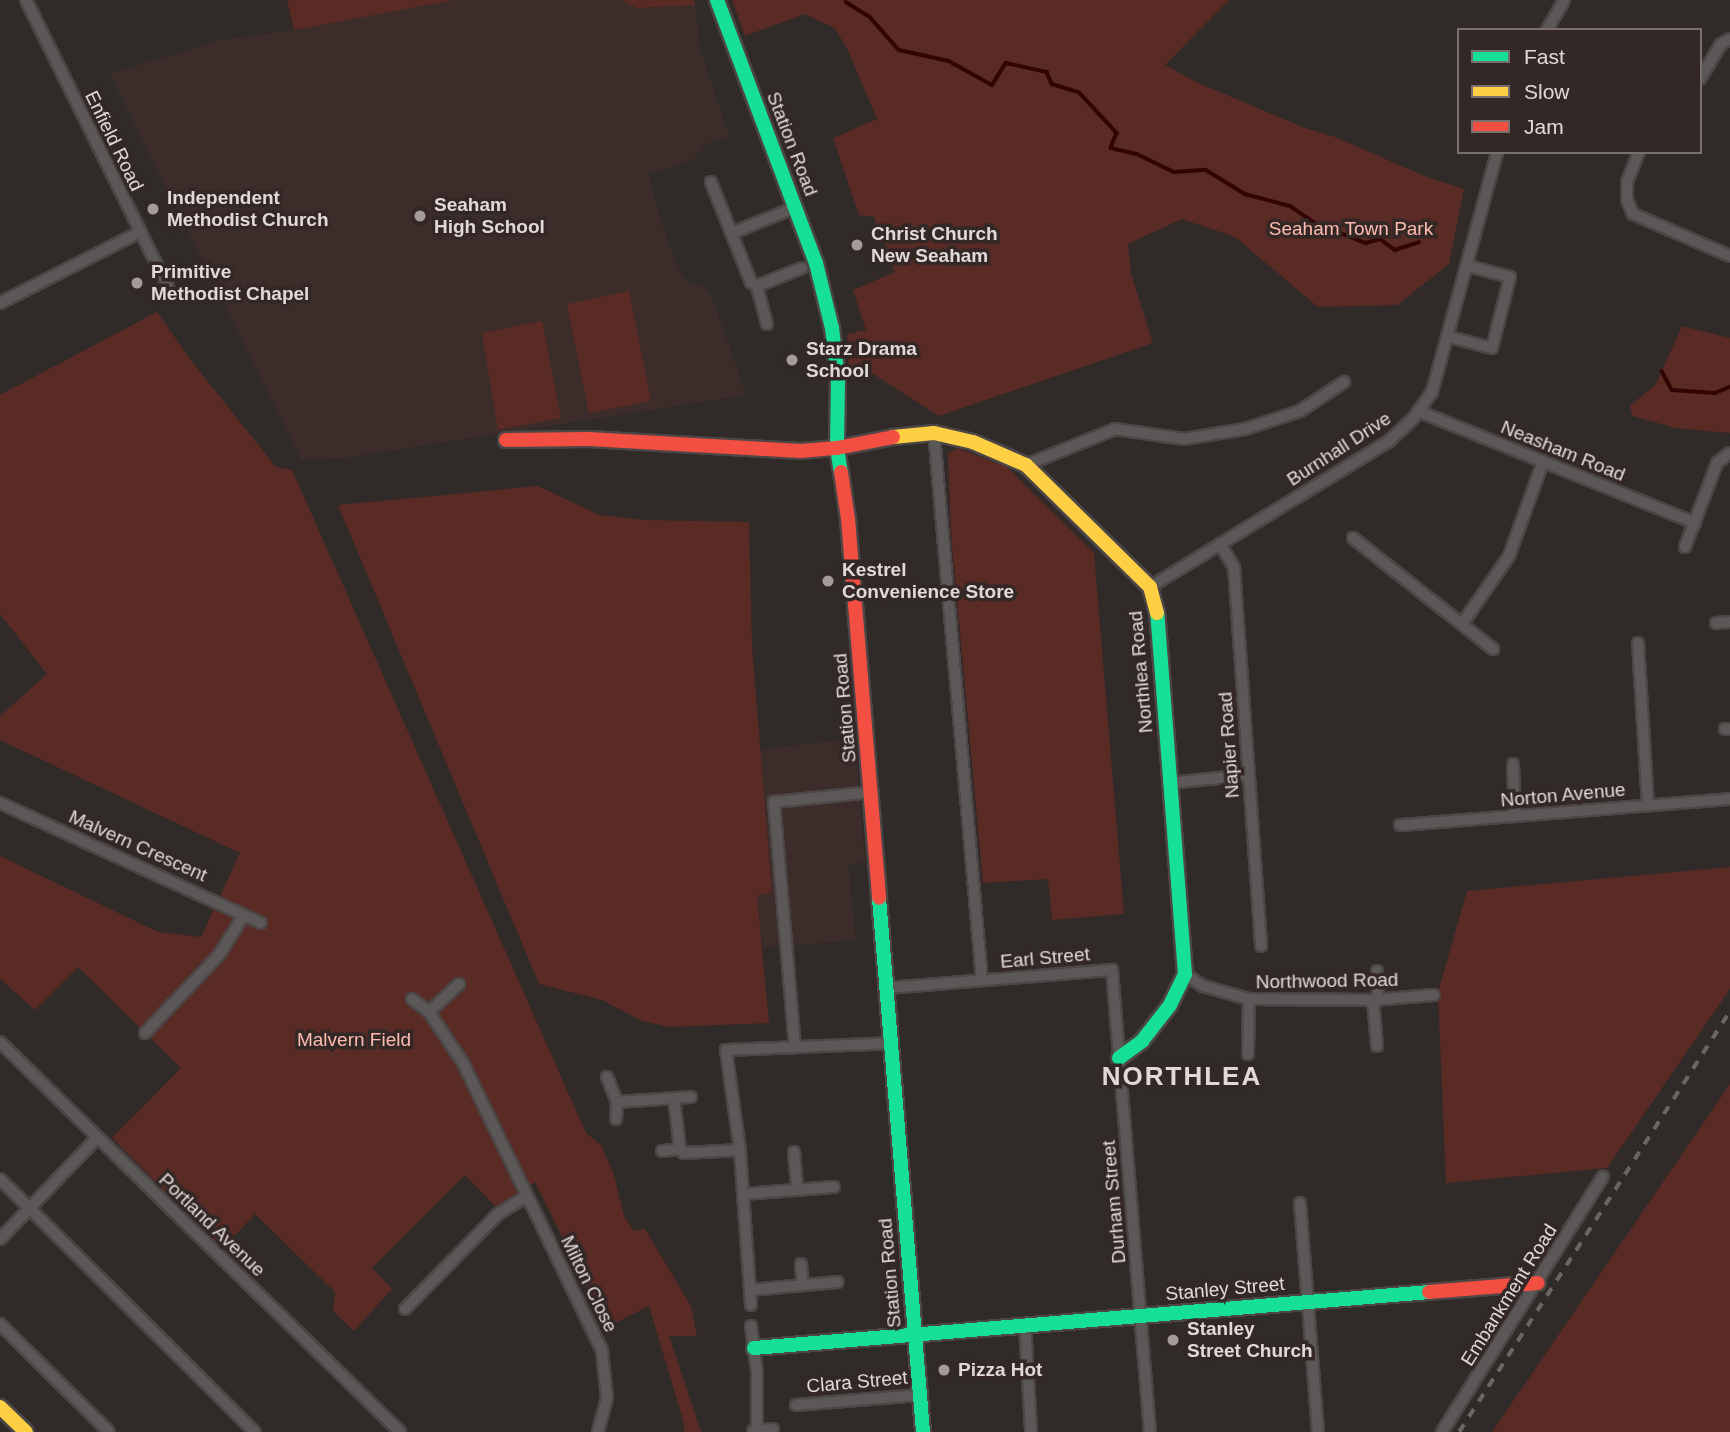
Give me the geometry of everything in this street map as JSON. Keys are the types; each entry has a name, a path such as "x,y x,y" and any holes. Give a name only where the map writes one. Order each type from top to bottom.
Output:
{"street":[{"name":"Enfield Road","path":"26,0 172,296"},
{"name":"Station Road","path":"717,0 796,207 823,286 832,328 838,378 837,448 848,519 872,792 923,1432"},
{"path":"1548,28 1564,0"},
{"path":"1702,76 1721,44 1730,39"},
{"name":"Burnhall Drive","path":"1150,587 1389,441 1418,411 1432,392 1449,337 1496,154"},
{"path":"1638,154 1627,182 1627,201 1633,214 1730,256"},
{"path":"711,182 751,282 757,286 766,324"},
{"path":"732,233 796,207"},
{"path":"0,303 140,232"},
{"path":"1449,337 1492,348 1510,277 1468,266"},
{"path":"757,286 802,268"},
{"path":"1026,465 1115,429 1184,439 1245,429 1300,411 1345,382"},
{"name":"Neasham Road","path":"1418,411 1695,523"},
{"name":"Northlea Road","path":"506,440 588,439 801,452 837,448 911,433 934,433 973,442 1026,465 1150,587 1157,611 1185,974"},
{"path":"934,433 982,980"},
{"path":"1685,547 1717,463 1730,453"},
{"path":"1462,624 1510,556 1544,462"},
{"path":"1353,538 1493,649"},
{"name":"Napier Road","path":"1220,544 1234,567 1261,946"},
{"path":"1716,623 1730,622"},
{"path":"1638,643 1648,805"},
{"path":"1513,764 1515,816"},
{"path":"1170,783 1250,775"},
{"path":"795,1046 774,802 872,792"},
{"name":"Norton Avenue","path":"1400,825 1730,799"},
{"name":"Malvern Crescent","path":"0,803 261,923"},
{"path":"145,1033 219,955 244,915"},
{"name":"Earl Street","path":"887,988 1112,970"},
{"name":"Durham Street","path":"1112,970 1150,1432"},
{"path":"1377,971 1377,1046"},
{"path":"1119,1058 1142,1041 1170,1005 1185,974"},
{"name":"Northwood Road","path":"1185,974 1203,986 1248,999 1376,1000 1434,995"},
{"path":"429,1012 459,984"},
{"path":"405,1309 498,1214 527,1196 463,1063 429,1012 412,999"},
{"path":"1248,999 1248,1054"},
{"name":"Portland Avenue","path":"0,1042 400,1432"},
{"path":"751,1305 740,1150 726,1050 891,1043"},
{"path":"607,1077 617,1102 617,1119"},
{"path":"617,1102 691,1097"},
{"path":"674,1098 680,1149"},
{"path":"0,1239 97,1138"},
{"path":"662,1151 680,1149 691,1155 740,1150"},
{"path":"794,1152 797,1190"},
{"name":"Embankment Road","path":"1442,1432 1603,1176"},
{"path":"0,1179 255,1432"},
{"path":"743,1194 834,1187"},
{"name":"Milton Close","path":"527,1196 602,1351 607,1398 598,1432"},
{"path":"1300,1203 1318,1432"},
{"path":"801,1264 803,1285"},
{"path":"750,1290 838,1282"},
{"name":"Stanley Street","path":"754,1348 1538,1283"},
{"path":"0,1324 109,1432"},
{"path":"1025,1324 1031,1432"},
{"path":"751,1326 754,1348 754,1431 773,1429"},
{"name":"Clara Street","path":"796,1405 920,1395"},
{"path":"0,1407 26,1432"}],"shaded area":[{"name":"Seaham High School","path":"413,0 622,0 637,8 695,5 700,49 729,136 708,143 693,160 648,174 666,237 682,275 689,282 704,287 712,297 746,395 351,457 302,460 110,74 221,40 294,30"},
{"path":"855,739 865,862 848,865 856,940 763,948 757,894 772,893 760,749"}],"green space":[{"path":"287,0 454,0 294,30"},
{"path":"622,0 694,0 695,5 637,8"},
{"name":"Seaham Town Park","path":"732,0 1229,0 1165,65 1198,83 1305,128 1335,137 1427,177 1464,189 1449,264 1397,305 1318,307 1235,237 1182,219 1128,244 1131,274 1153,343 939,416 870,372 849,374 847,334 866,330 853,290 895,272 874,217 859,215 833,138 877,119 846,46 834,28 805,14 745,36"},
{"path":"629,291 651,401 589,413 567,304"},
{"name":"Malvern Field","path":"157,312 193,363 276,467 292,470 586,1133 601,1145 614,1175 624,1216 634,1231 645,1229 691,1306 697,1336 669,1336 701,1432 683,1432 685,1427 649,1306 607,1327 535,1182 497,1208 465,1175 372,1268 392,1289 354,1331 333,1311 335,1292 255,1214 222,1249 112,1138 181,1068 78,967 35,1010 0,979 0,856 158,932 201,937 240,853 0,740 0,716 47,674 0,614 0,395"},
{"path":"542,321 561,418 498,430 482,333"},
{"path":"1682,326 1730,338 1730,433 1676,428 1632,416 1630,406 1656,384"},
{"path":"957,448 1007,467 1094,553 1124,914 1052,920 1048,879 983,883 951,534 948,454"},
{"path":"538,486 599,515 644,520 749,522 752,646 772,893 757,895 769,1023 669,1027 642,1021 602,1000 539,984 338,505"},
{"path":"1730,867 1730,989 1607,1168 1446,1183 1438,992 1467,891"},
{"path":"1730,1084 1730,1432 1492,1432"}],"waterway":[{"path":"846,2 870,17 899,50 949,61 992,85 1006,63 1047,72 1052,84 1079,92 1117,133 1111,148 1137,154 1174,172 1206,170 1245,194 1290,206 1317,224 1366,243 1380,239 1395,250 1419,242"},
{"path":"1662,371 1672,390 1715,393 1730,387"}],"railway":[{"path":"1459,1432 1730,1011"}],"traffic: fast":[{"path":"717,0 816,263 832,328 838,378 837,448 841,472"},
{"path":"1119,1058 1142,1041 1170,1005 1185,974 1157,613"},
{"path":"879,898 923,1432"},
{"path":"754,1348 1429,1292"}],"traffic: slow":[{"path":"893,437 934,433 973,442 1026,465 1150,587 1157,613"},
{"path":"0,1407 26,1432"}],"traffic: jam":[{"path":"506,440 588,439 801,451 837,448 893,437"},
{"path":"841,472 848,519 879,898"},
{"path":"1429,1292 1538,1283"}],"place":[{"name":"Independent Methodist Church","path":"153,209"},
{"name":"Seaham High School","path":"420,216"},
{"name":"Christ Church New Seaham","path":"857,245"},
{"name":"Primitive Methodist Chapel","path":"137,283"},
{"name":"Starz Drama School","path":"792,360"},
{"name":"Kestrel Convenience Store","path":"828,581"},
{"name":"Stanley Street Church","path":"1173,1340"},
{"name":"Pizza Hot","path":"944,1370"}],"district":[{"name":"NORTHLEA","path":"1182,1077"}]}
